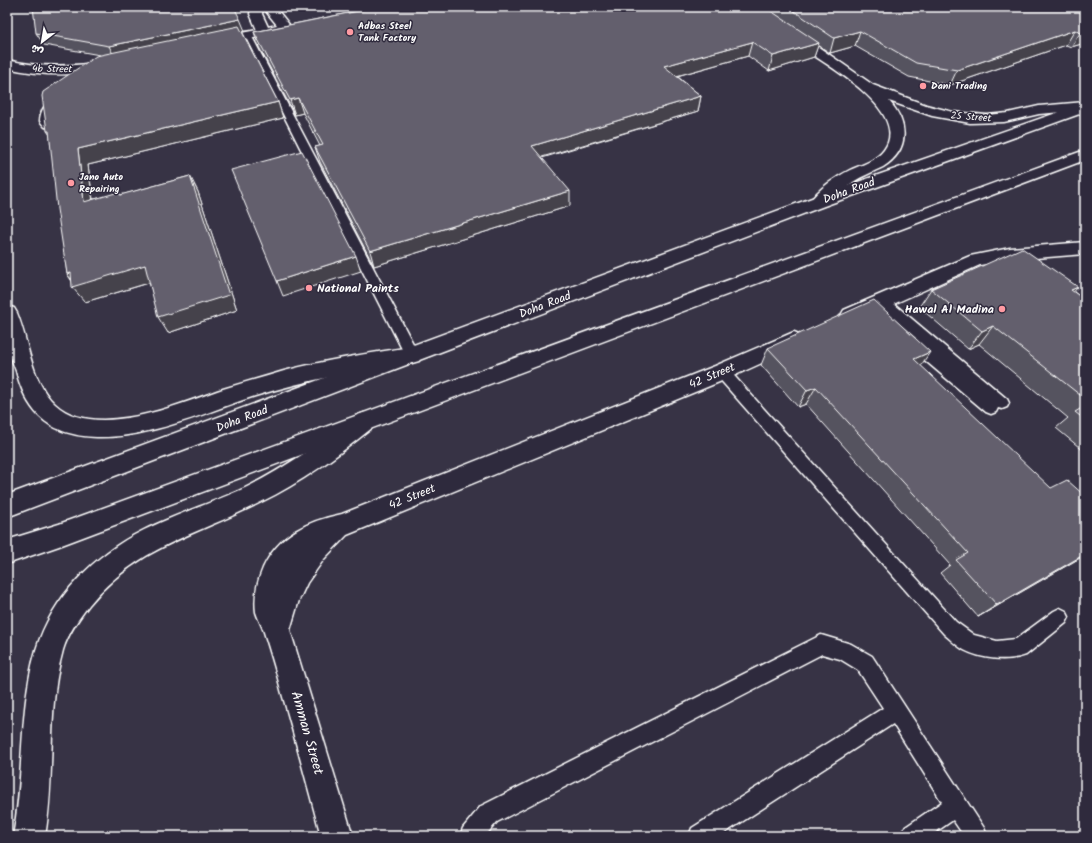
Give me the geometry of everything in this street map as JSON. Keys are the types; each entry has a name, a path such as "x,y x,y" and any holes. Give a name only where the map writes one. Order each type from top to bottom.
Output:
{"main road":[{"path":"257,7 256,14 264,32"},
{"path":"269,7 285,27"},
{"name":"25 Street","path":"754,7 863,83 874,93 891,114 898,132 896,142 885,158 839,184 818,202"},
{"path":"202,45 300,24"},
{"name":"4b Street","path":"7,64 23,68 75,70 120,62"},
{"name":"25 Street","path":"863,83 918,108 936,114 968,118 1005,118 1040,110 1085,107"},
{"name":"Doha Road","path":"7,506 56,489 818,202 1085,107"},
{"path":"7,552 59,535 1085,155"},
{"path":"836,321 963,265 998,256 1085,248"},
{"path":"7,313 32,388 38,401 48,412 60,419 80,426 100,428 122,427 144,423 248,390 328,369 370,360 412,355"},
{"name":"42 Street","path":"277,630 284,605 294,582 306,562 321,542 343,525 722,372 815,331"},
{"path":"28,836 36,779 38,703 43,671 50,646 62,623 80,596 116,562 139,546 252,495 277,482 323,453 364,422"},
{"name":"Amman Street","path":"277,630 337,836"}],"lane":[{"path":"247,35 412,355"},
{"path":"86,79 104,66"},
{"path":"49,125 44,117 48,106 67,92"},
{"path":"998,256 1020,267"},
{"path":"877,303 996,406"},
{"path":"722,372 950,628 970,643 997,650 1019,648 1060,617"},
{"path":"472,836 489,814 821,644 844,651 865,663 976,836"},
{"path":"700,836 896,711"},
{"path":"912,836 956,805"}],"building":[{"path":"33,7 234,7 240,19 109,46 36,33"},
{"path":"378,7 765,7 819,43 773,56 752,42 664,66 701,96 532,146 570,191 370,251 315,147 323,145 298,98 290,100 254,32"},
{"path":"788,7 1085,7 1085,31 1080,33 1075,30 957,70 916,63 860,31 834,38"},
{"path":"239,26 278,102 78,149 84,202 119,192 120,195 190,176 229,295 158,317 145,265 72,287 71,273 67,274 57,209 49,131 47,131 42,96 43,92 96,56"},
{"path":"302,151 356,256 277,281 231,170"},
{"path":"1022,248 1078,287 1071,290 1085,300 1085,399 993,326 982,331 931,289"},
{"path":"874,300 930,352 914,359 1051,488 1067,480 1085,496 1085,554 997,605 956,560 968,553 816,387 807,390 768,348"},
{"path":"1085,406 1085,420 1075,412"}],"place":[{"name":"Adbas Steel Tank Factory","path":"350,32"},
{"name":"Dani Trading","path":"923,86"},
{"name":"Jano Auto Repairing","path":"71,183"},
{"name":"National Paints","path":"309,288"},
{"name":"Hawal Al Madina","path":"1002,309"}]}
